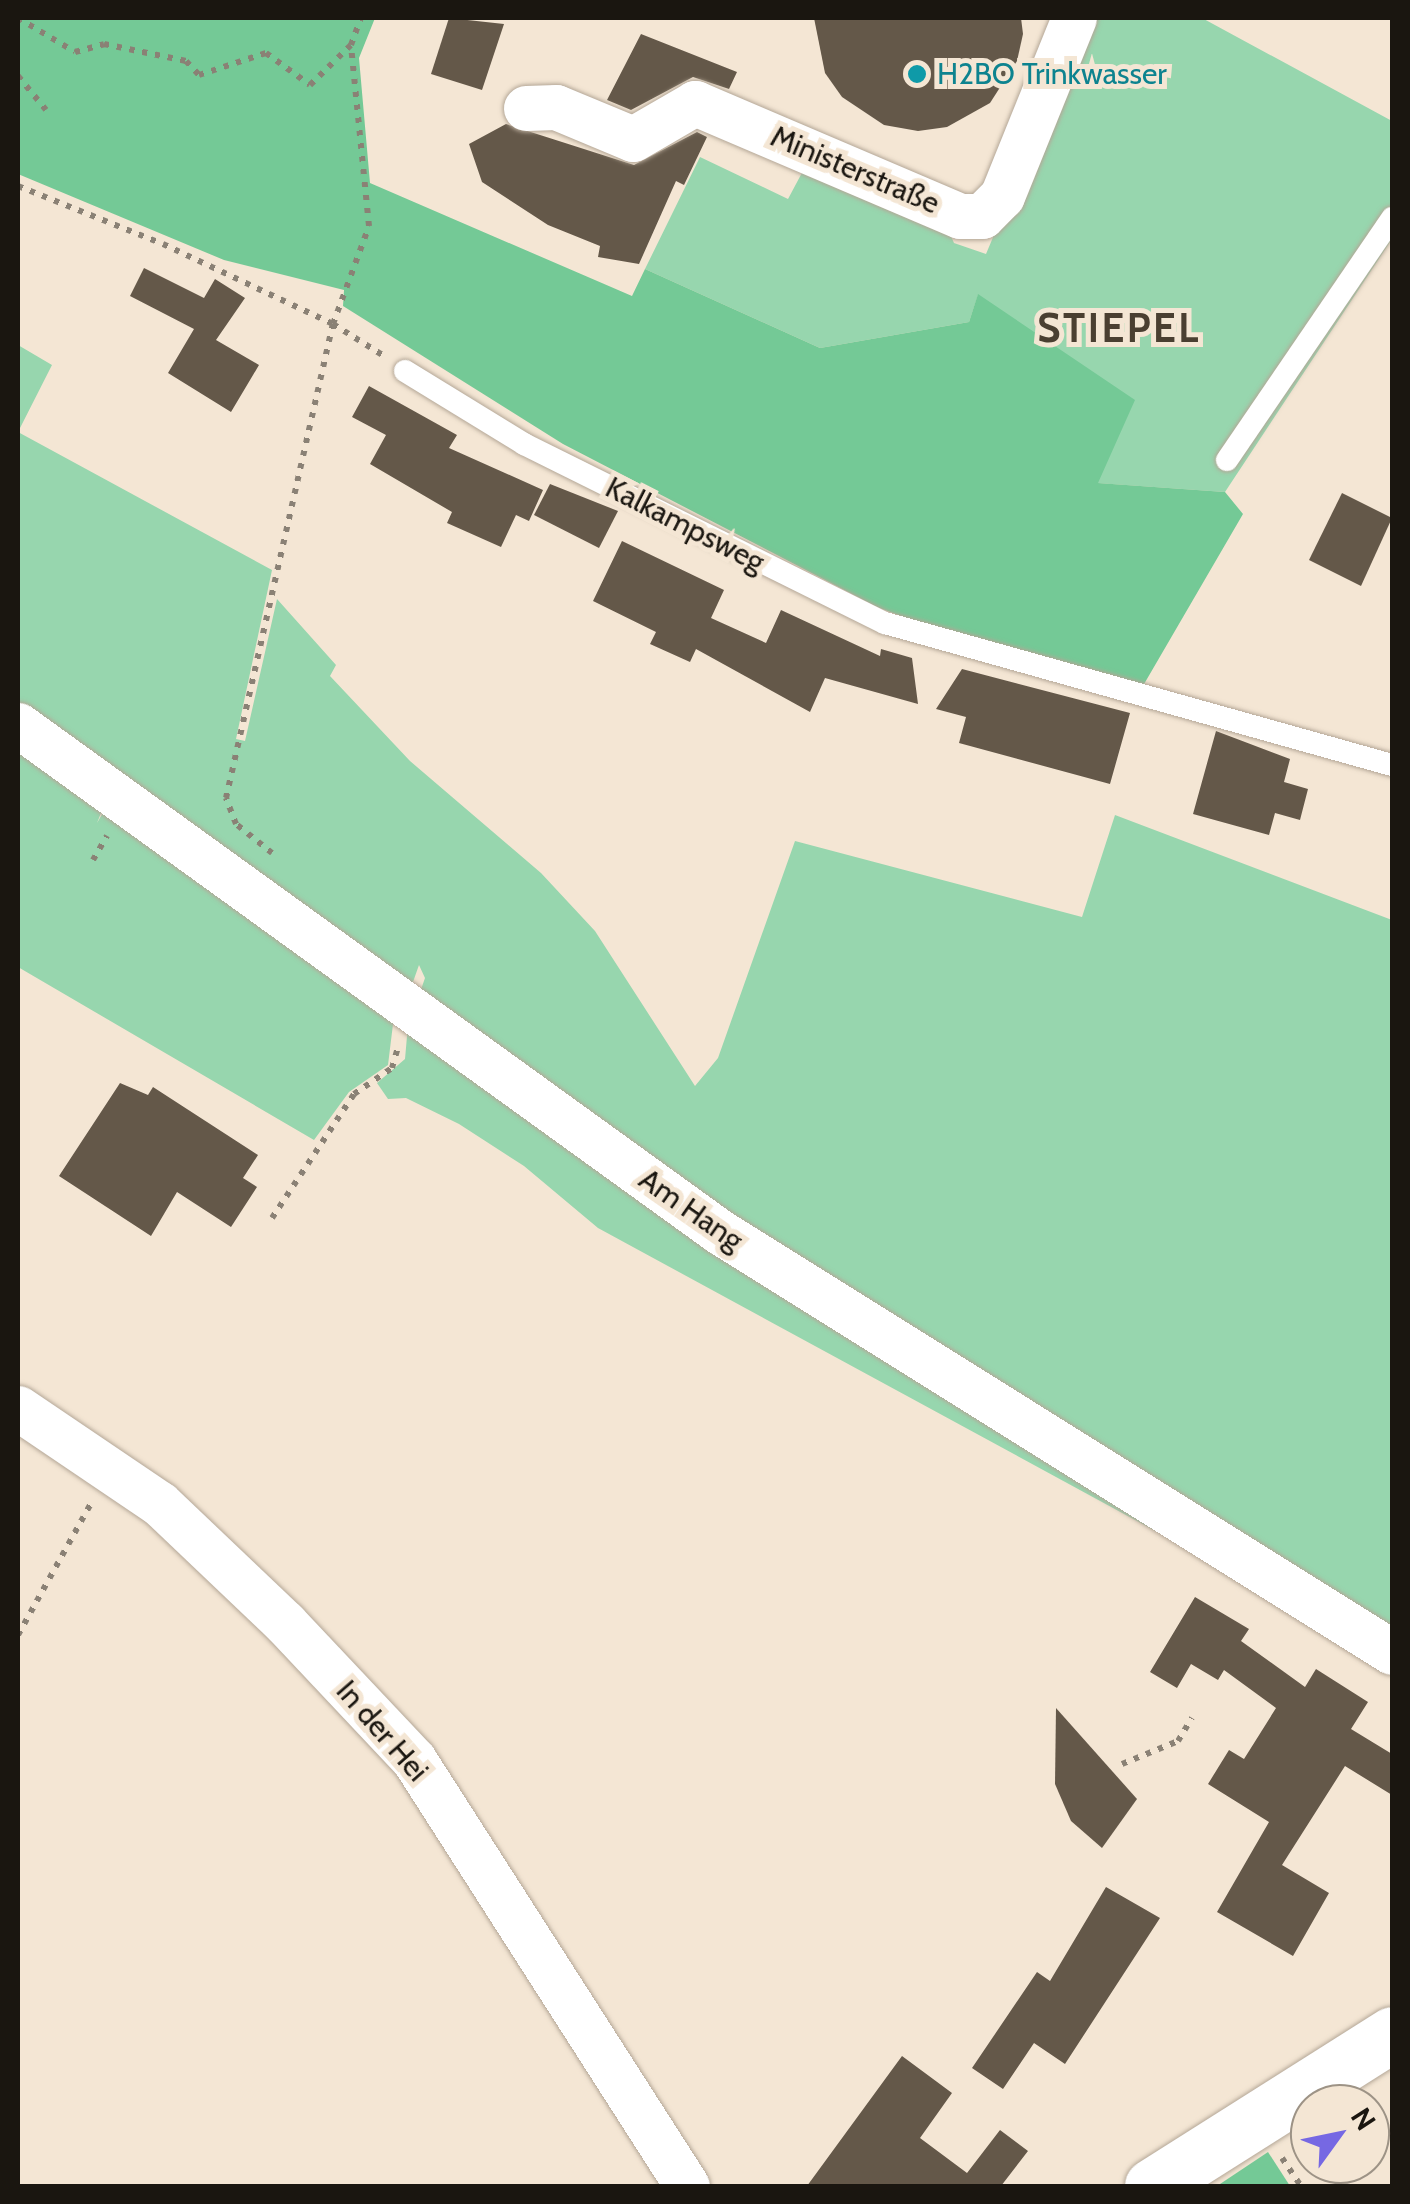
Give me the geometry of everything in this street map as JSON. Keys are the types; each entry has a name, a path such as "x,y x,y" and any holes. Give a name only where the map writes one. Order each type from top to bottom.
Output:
{"main road":[{"path":"1152,2186 1392,2034"}],"street":[{"name":"Ministerstraße","path":"526,108 556,107 632,139 695,103 960,216 982,216 1002,196 1074,18"},
{"name":"Am Hang","path":"18,726 736,1242 1392,1652"},
{"name":"In der Hei","path":"18,1408 160,1504 285,1622 414,1760 687,2186"}],"lane":[{"path":"1226,460 1392,218"},
{"name":"Kalkampsweg","path":"405,371 524,444 885,623 1392,765"}],"path":[{"path":"18,18 74,52 104,44 186,61 199,75 266,54 310,85 351,45 361,18"},
{"path":"252,837 226,810 226,798 333,324 369,226 351,45"},
{"path":"18,76 46,110"},
{"path":"18,186 163,244 333,324 405,371"},
{"path":"272,1218 354,1094 392,1068 407,1008"},
{"path":"18,1635 110,1469"},
{"path":"1122,1764 1178,1741 1192,1718"},
{"path":"1276,2148 1300,2186"}],"green space":[{"path":"18,18 375,18 359,58 370,183 632,296 645,269 820,348 969,322 978,294 1135,400 1098,483 1225,492 1243,514 1133,703 877,607 563,444 343,306 344,290 224,260 18,174"},
{"path":"1085,18 1202,18 1392,121 1392,239 1225,492 1097,483 978,295 969,322 820,348 645,269 700,157 788,199 804,169 947,227 954,243 986,254"},
{"path":"18,345 52,365 18,432"},
{"path":"18,432 272,570 236,739 245,741 277,599 336,665 330,676 410,761 541,873 595,931 695,1086 718,1058 795,841 1082,917 1115,815 1392,920 1392,1634 835,1292 417,1001 425,978 419,965 408,996 18,708"},
{"path":"18,741 103,808 97,823 105,809 394,1016 388,1065 349,1092 314,1140 18,967"},
{"path":"408,1025 1159,1533 598,1228 524,1166 459,1124 406,1098 388,1099 377,1083 405,1059"},
{"path":"1268,2152 1290,2186 1217,2186"}],"building":[{"path":"449,18 504,24 482,90 431,74"},
{"name":"H2BO Trinkwasser","path":"814,18 1021,18 1023,34 1017,61 990,103 947,127 918,131 884,125 842,97 825,73"},
{"path":"641,34 737,72 729,89 693,77 631,110 607,100"},
{"path":"506,124 634,165 697,132 707,137 684,185 676,181 639,264 598,257 600,246 548,225 482,182 469,144"},
{"path":"144,268 204,298 215,279 245,298 216,340 259,365 231,412 168,373 194,329 130,296"},
{"path":"369,386 457,435 449,448 543,490 529,521 516,515 501,547 447,523 452,512 370,464 386,435 352,417"},
{"path":"550,484 618,511 599,548 534,515"},
{"path":"1342,493 1392,518 1361,586 1309,560"},
{"path":"622,541 724,590 711,618 766,643 781,610 880,656 881,649 912,658 918,704 825,678 810,712 696,649 690,662 650,644 656,632 593,601"},
{"path":"962,669 1130,713 1110,784 959,743 966,717 936,709"},
{"path":"1216,731 1290,759 1284,782 1308,789 1300,820 1275,813 1269,835 1193,814"},
{"path":"120,1083 148,1095 153,1087 258,1155 243,1178 257,1187 231,1227 177,1192 151,1236 59,1176"},
{"path":"1195,1597 1249,1629 1241,1641 1305,1687 1316,1669 1368,1702 1351,1729 1392,1754 1392,1795 1345,1766 1282,1865 1329,1893 1293,1956 1217,1912 1269,1822 1208,1784 1229,1750 1244,1759 1276,1708 1224,1670 1218,1680 1191,1664 1177,1688 1150,1672"},
{"path":"1056,1708 1137,1799 1102,1848 1071,1821 1055,1784"},
{"path":"1106,1887 1160,1918 1065,2064 1034,2043 1003,2089 972,2068 1037,1972 1050,1981"},
{"path":"902,2056 952,2093 920,2138 967,2173 1000,2130 1028,2151 1001,2186 807,2186"}],"place":[{"name":"H2BO Trinkwasser","path":"917,74"}],"district":[{"name":"STIEPEL","path":"1119,328"}]}
